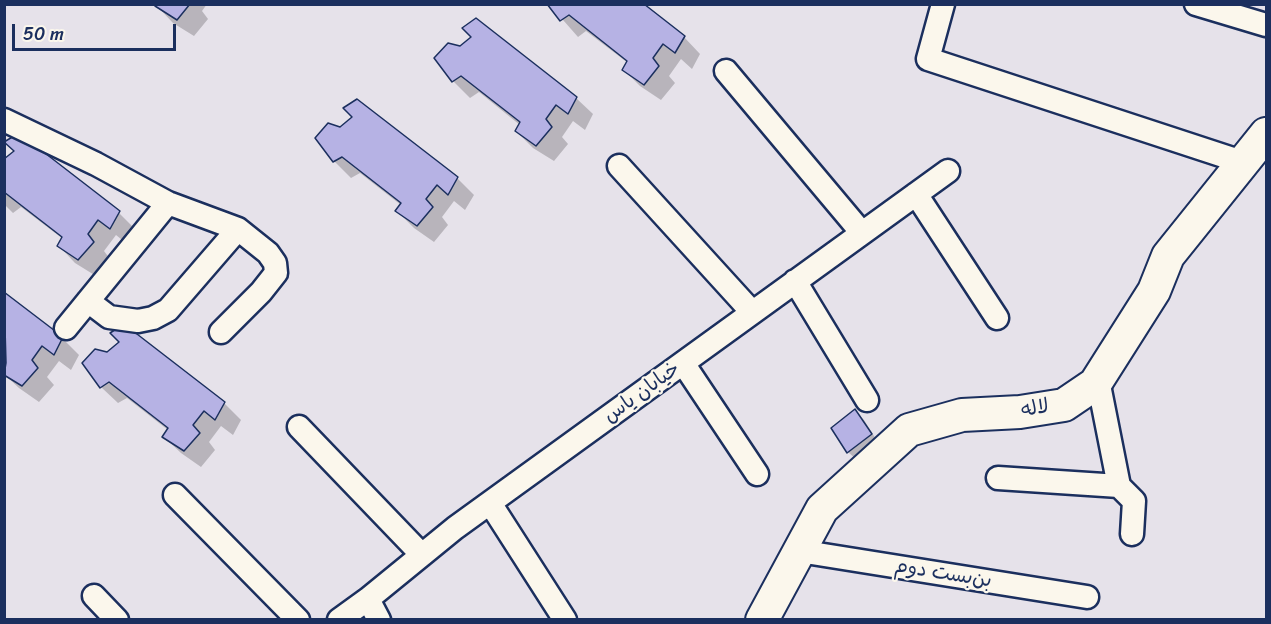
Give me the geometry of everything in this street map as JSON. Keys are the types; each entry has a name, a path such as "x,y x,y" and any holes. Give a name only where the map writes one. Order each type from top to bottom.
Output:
{"street":[{"path":"943,4 928,60 1242,162"},
{"path":"1196,4 1266,25"},
{"path":"726,71 862,233"},
{"path":"4,120 96,164 168,203 238,229 268,253 275,263 276,273 261,292 221,332"},
{"name":"لاله","path":"762,620 822,509 909,430 962,415 1020,412 1064,405 1095,384 1154,291 1168,256 1266,134"},
{"path":"619,166 752,312"},
{"name":"خیابان یاس","path":"339,620 490,502 948,171"},
{"path":"916,194 997,318"},
{"path":"66,328 168,203"},
{"path":"88,301 110,317 138,321 153,318 168,310 238,229"},
{"path":"795,281 867,400"},
{"path":"683,363 757,474"},
{"path":"1098,380 1119,486 1134,501 1132,534"},
{"path":"299,427 422,555"},
{"path":"998,478 1119,486"},
{"path":"175,495 298,620"},
{"path":"490,502 564,620"},
{"name":"بن‌بست دوم","path":"799,551 1087,597"},
{"path":"94,596 117,620"},
{"path":"368,599 379,620"}],"building":[{"path":"156,4 190,4 177,20 155,6"},
{"path":"547,4 644,4 685,36 675,53 663,44 653,58 659,66 644,85 622,70 627,61 569,15 560,21"},
{"path":"476,18 577,97 568,114 556,105 546,119 552,127 536,146 515,131 520,122 461,76 452,82 434,58 448,43 460,46 471,37 462,28"},
{"path":"357,99 458,177 448,195 437,185 426,199 433,207 417,226 395,211 401,203 342,157 333,162 315,138 328,123 340,127 352,117 343,108"},
{"path":"19,133 120,211 110,229 98,220 88,234 94,242 78,260 57,246 62,237 4,192 4,159 14,151 4,142"},
{"path":"4,292 63,337 54,355 42,346 32,360 38,368 22,386 4,375 6,363"},
{"path":"124,324 225,402 215,420 204,411 193,425 200,433 184,451 162,437 168,428 109,382 100,388 82,363 95,349 107,352 119,342 110,333"},
{"path":"855,409 872,434 847,453 831,428"}]}
